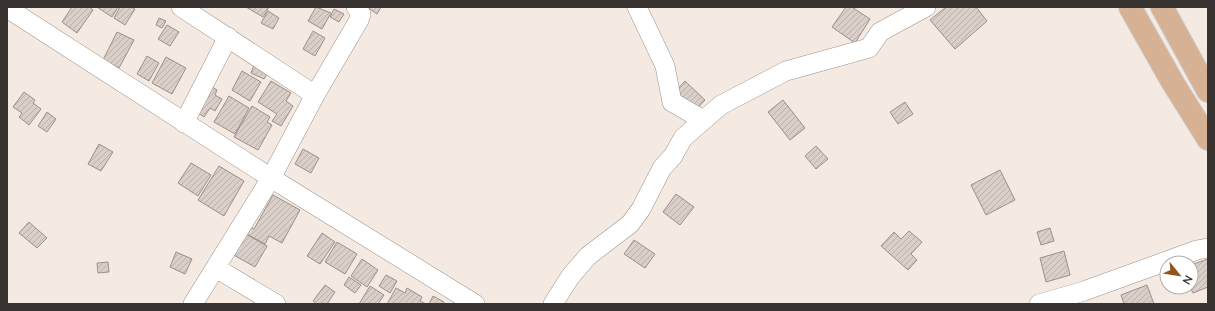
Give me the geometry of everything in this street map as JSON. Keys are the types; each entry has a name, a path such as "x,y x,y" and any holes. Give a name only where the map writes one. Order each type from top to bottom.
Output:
{"main road":[{"path":"1130,7 1173,83 1208,139"},
{"path":"1162,7 1208,91"}],"street":[{"path":"181,7 315,94"},
{"path":"194,304 271,178 315,94 359,20 361,14 356,7"},
{"path":"637,7 665,66 672,102 703,120"},
{"path":"7,8 184,123 475,304"},
{"path":"553,304 570,277 588,256 630,224 641,209 662,168 673,156 683,138 721,105 786,71 869,48 880,32 923,8"},
{"path":"184,123 228,37"},
{"path":"1039,304 1084,291 1197,250 1208,248"},
{"path":"216,268 276,304"}],"building":[{"path":"72,7 89,7 93,10 77,33 62,22"},
{"path":"97,7 118,7 112,17"},
{"path":"120,7 131,7 135,9 125,25 114,18"},
{"path":"246,7 269,7 263,17"},
{"path":"316,7 331,13 322,29 308,21"},
{"path":"367,7 381,7 377,14"},
{"path":"846,7 852,7 870,19 855,43 832,27"},
{"path":"946,7 976,7 987,21 955,49 930,20"},
{"path":"334,9 344,14 339,22 330,17"},
{"path":"268,11 279,18 273,29 261,23"},
{"path":"159,18 166,21 162,28 156,25"},
{"path":"167,25 179,32 170,46 158,39"},
{"path":"313,31 325,38 315,56 303,49"},
{"path":"117,32 134,40 119,68 103,60"},
{"path":"147,56 159,63 149,81 137,74"},
{"path":"166,57 186,68 172,94 152,83"},
{"path":"254,65 268,72 264,79 251,73"},
{"path":"242,71 261,82 250,101 232,90"},
{"path":"271,81 291,93 286,101 293,106 281,126 272,121 277,114 258,102"},
{"path":"685,81 705,100 694,112 674,93"},
{"path":"209,85 217,90 215,95 222,99 215,111 210,108 204,117 194,110"},
{"path":"24,92 35,100 33,103 41,109 29,125 19,117 22,113 13,107"},
{"path":"229,96 249,108 235,134 214,122"},
{"path":"783,100 805,128 790,140 768,112"},
{"path":"905,102 913,114 898,124 890,112"},
{"path":"252,106 270,117 267,122 272,125 258,150 234,137"},
{"path":"47,112 56,119 47,132 38,126"},
{"path":"99,144 113,152 101,171 88,164"},
{"path":"816,146 828,159 816,169 805,156"},
{"path":"303,149 319,158 311,173 295,164"},
{"path":"191,163 211,175 198,196 178,183"},
{"path":"219,166 244,181 224,216 198,200"},
{"path":"1000,170 1015,200 986,215 971,185"},
{"path":"676,194 694,207 680,225 663,212"},
{"path":"273,195 300,210 282,243 269,236 265,244 245,233 249,226 254,229"},
{"path":"29,222 47,238 37,248 19,233"},
{"path":"1050,228 1054,241 1041,245 1037,232"},
{"path":"909,231 922,242 911,254 917,260 908,270 881,246 894,232 901,239"},
{"path":"244,233 267,246 255,267 232,254"},
{"path":"322,233 335,242 320,264 307,256"},
{"path":"634,240 655,254 645,268 624,254"},
{"path":"337,242 357,254 345,274 325,262"},
{"path":"1064,251 1070,275 1046,282 1040,258"},
{"path":"176,252 192,259 185,274 170,267"},
{"path":"362,259 378,270 367,287 351,276"},
{"path":"1208,259 1208,287 1199,291 1199,262"},
{"path":"108,262 109,272 98,273 97,263"},
{"path":"386,275 397,281 390,293 379,286"},
{"path":"349,277 361,285 355,293 344,285"},
{"path":"325,285 335,292 327,304 317,304 313,301"},
{"path":"1147,285 1154,304 1124,304 1121,295"},
{"path":"370,286 384,295 378,304 359,304"},
{"path":"396,288 405,293 407,288 422,297 420,301 426,304 387,304"},
{"path":"433,296 444,302 443,304 429,304"}]}
